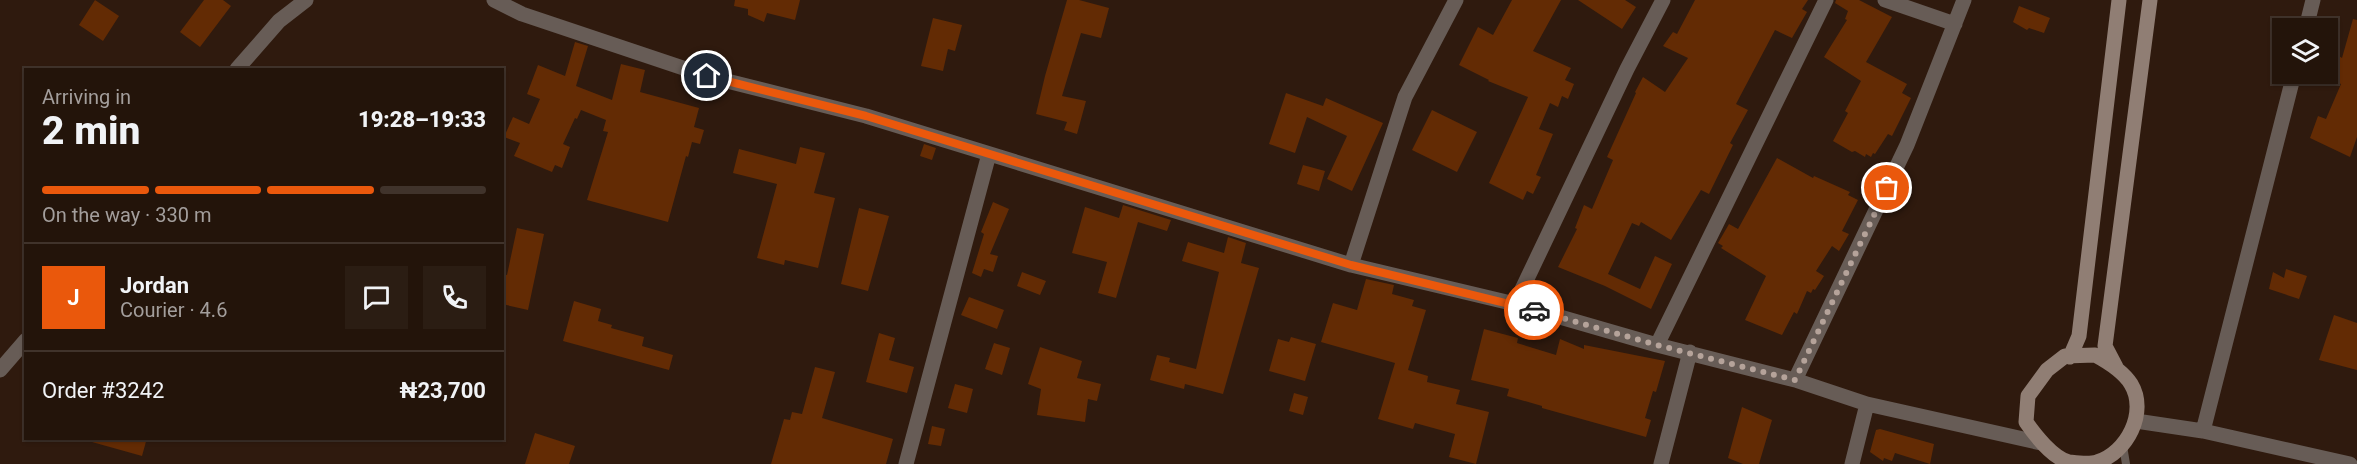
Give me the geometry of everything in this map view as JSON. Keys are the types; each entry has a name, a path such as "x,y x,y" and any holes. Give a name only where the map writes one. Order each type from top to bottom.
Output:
{"main road":[{"path":"2070,357 2079,336 2119,0"},
{"path":"2116,367 2096,355 2066,356 2047,370 2028,396 2026,422 2044,445 2068,462 2097,463 2123,446 2136,421 2137,403 2132,384 2116,367 2105,346 2150,0"},
{"path":"2044,445 2050,464"}],"street":[{"path":"238,68 279,21 306,0"},
{"path":"494,0 522,14 707,76 866,116 1351,265 1515,304 1657,345 1795,380 1867,404 2044,445"},
{"path":"1351,265 1405,98 1456,0"},
{"path":"1515,304 1626,69 1664,0"},
{"path":"1657,345 1826,0"},
{"path":"1885,0 1955,24"},
{"path":"1795,380 1907,145 1964,0"},
{"path":"2308,18 2313,0"},
{"path":"2203,431 2291,84"},
{"path":"906,464 989,154"},
{"path":"0,370 24,342"},
{"path":"1661,464 1690,352"},
{"path":"1852,464 1867,404"},
{"path":"2136,421 2203,431 2350,464"}],"lane":[{"path":"2123,446 2126,464"}],"building":[{"path":"95,0 119,16 103,41 79,25"},
{"path":"204,0 223,0 231,6 200,47 180,32"},
{"path":"735,0 800,0 795,20 767,13 764,22 748,15 748,9 734,6"},
{"path":"1067,0 1079,0 1109,8 1101,38 1081,33 1062,96 1086,101 1077,134 1064,130 1067,122 1036,114"},
{"path":"1512,0 1561,0 1533,51 1571,68 1565,80 1574,84 1568,99 1562,96 1558,107 1550,103 1539,129 1553,134 1536,175 1541,177 1533,194 1527,191 1523,200 1489,183 1528,97 1488,81 1459,65 1478,27 1493,35"},
{"path":"1578,0 1625,0 1636,7 1622,29"},
{"path":"1695,0 1808,0 1802,9 1807,12 1792,38 1775,30 1736,104 1748,110 1730,143 1733,145 1709,194 1701,190 1671,240 1641,222 1639,226 1632,223 1608,274 1640,289 1655,256 1672,264 1651,309 1605,286 1558,267 1577,229 1575,228 1584,205 1592,209 1613,160 1607,157 1643,77 1665,92 1688,58 1663,46 1673,32 1677,34"},
{"path":"1836,0 1859,0 1892,17 1866,62 1907,84 1902,93 1911,98 1892,136 1888,134 1871,157 1852,152 1833,141 1848,113 1845,111 1861,81 1824,57 1847,20 1845,19 1848,11 1835,3"},
{"path":"2019,6 2050,18 2044,33 2029,28 2027,30 2013,22"},
{"path":"933,18 962,25 955,51 948,49 943,71 921,66"},
{"path":"2353,19 2357,20 2357,137 2350,157 2310,138 2318,116 2326,119 2341,84 2338,83 2338,59 2339,56 2342,58"},
{"path":"575,42 588,46 576,86 612,100 621,64 645,70 640,92 699,108 694,127 704,130 700,144 692,142 688,157 686,156 668,222 587,200 608,132 603,131 606,120 581,110 563,144 570,147 562,168 555,165 552,172 514,156 520,143 504,137 513,117 529,124 540,99 527,94 538,65 565,76"},
{"path":"1286,93 1323,106 1326,98 1383,123 1352,191 1327,179 1347,136 1307,117 1295,153 1269,144"},
{"path":"1432,110 1477,132 1457,172 1412,150"},
{"path":"924,144 936,148 932,160 920,156"},
{"path":"800,147 825,153 814,193 835,198 818,268 785,260 784,265 757,258 777,184 733,173 739,149 796,164"},
{"path":"1777,158 1813,178 1814,176 1850,192 1848,195 1858,200 1842,231 1849,234 1839,251 1832,246 1816,271 1824,276 1815,290 1813,289 1811,293 1807,291 1797,314 1794,312 1782,335 1745,320 1766,276 1721,248 1723,246 1718,243 1729,224 1738,229"},
{"path":"1303,165 1325,171 1319,191 1297,184"},
{"path":"993,202 1009,209 990,254 998,256 993,272 984,269 981,277 972,273 984,234 981,232"},
{"path":"1123,205 1171,220 1167,231 1138,222 1116,298 1098,293 1107,262 1072,253 1085,207 1119,218"},
{"path":"859,208 889,216 868,291 841,284"},
{"path":"517,228 544,234 528,310 504,304 504,274 507,275"},
{"path":"1228,237 1246,243 1241,263 1259,268 1223,394 1185,384 1184,389 1150,380 1157,355 1170,358 1169,362 1196,369 1219,272 1182,261 1188,242 1224,253"},
{"path":"2286,269 2307,276 2299,299 2269,289 2273,272 2284,278"},
{"path":"1022,272 1046,281 1040,295 1017,286"},
{"path":"1366,279 1394,285 1392,294 1414,300 1412,306 1426,310 1408,370 1428,376 1427,382 1460,390 1456,404 1489,412 1476,464 1449,457 1455,434 1415,423 1413,429 1378,419 1395,363 1321,342 1333,303 1357,310"},
{"path":"969,297 1004,310 997,329 961,315"},
{"path":"574,301 601,309 598,321 612,325 611,328 644,337 642,346 673,355 669,370 563,341"},
{"path":"2334,315 2357,323 2357,370 2319,360"},
{"path":"1484,329 1518,338 1517,343 1556,355 1560,339 1584,349 1584,345 1665,361 1645,418 1651,420 1646,437 1542,408 1542,406 1507,396 1509,389 1471,380"},
{"path":"879,333 895,338 889,360 914,367 907,393 866,382"},
{"path":"1291,337 1316,344 1305,381 1269,371 1278,339 1289,342"},
{"path":"994,343 1010,348 1002,375 985,369"},
{"path":"1040,347 1082,361 1077,378 1101,384 1097,401 1088,399 1085,422 1037,415 1041,389 1028,384"},
{"path":"815,367 835,372 822,418 893,439 886,464 771,464 784,419 790,420 792,412 802,414"},
{"path":"955,384 973,389 967,413 948,408"},
{"path":"1294,393 1308,397 1303,415 1289,411"},
{"path":"1742,407 1772,420 1759,464 1743,464 1728,458"},
{"path":"932,426 945,429 941,446 928,444"},
{"path":"1880,429 1934,444 1930,464 1895,453 1892,461 1884,458 1883,461 1870,452 1876,430"},
{"path":"535,433 575,446 569,464 525,464"},
{"path":"92,440 146,440 142,456 92,442"}],"way so far":[{"path":"1534,310 1657,345 1795,380 1887,188"}],"route":[{"path":"707,76 866,116 1351,265 1534,310"}]}
